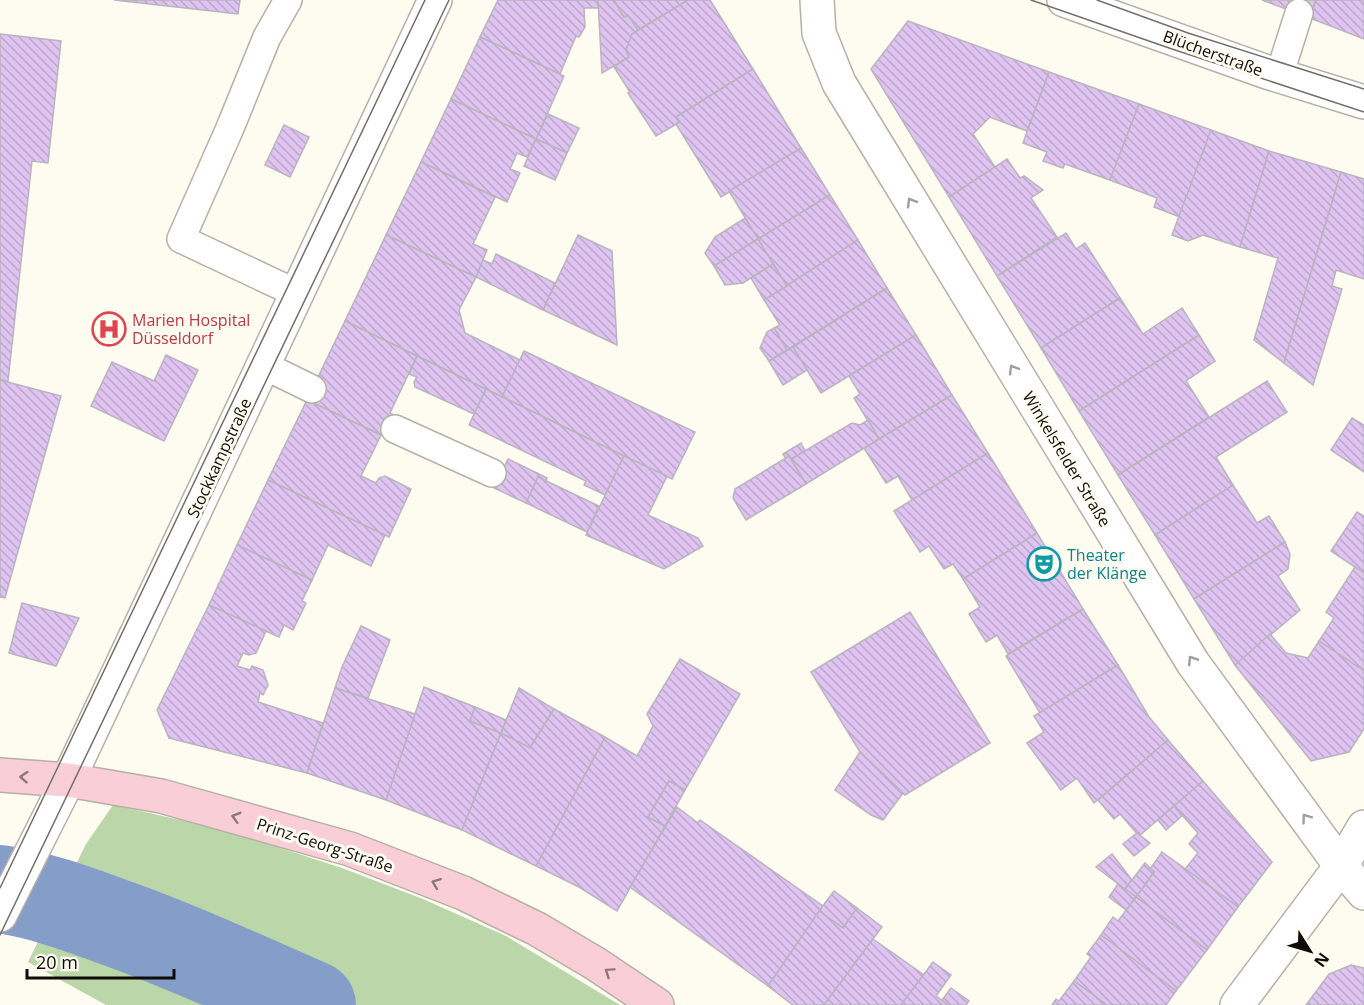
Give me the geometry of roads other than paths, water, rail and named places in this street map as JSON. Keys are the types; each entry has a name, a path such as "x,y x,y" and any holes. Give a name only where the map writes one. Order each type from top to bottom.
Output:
{"main road":[{"name":"Prinz-Georg-Straße","path":"0,775 68,780 161,796 360,853 464,894 537,929 596,964 657,1005"}],"street":[{"name":"Stockkampstraße","path":"0,915 68,780 435,0"},
{"name":"Winkelsfelder Straße","path":"817,0 819,33 839,83 1084,487 1194,663 1341,866 1364,893"},
{"name":"Blücherstraße","path":"1064,0 1279,76 1364,102"},
{"path":"1237,1005 1341,866 1364,827"}],"lane":[{"path":"288,0 267,37 181,239 298,294"},
{"path":"1279,76 1299,13"},
{"path":"263,365 312,389"},
{"path":"395,429 492,473"}],"waterway":[{"path":"0,889 47,899 122,925 194,953 312,1005"}],"tram line":[{"path":"0,888 425,0"},
{"path":"0,935 449,0"},
{"path":"1031,0 1364,112"},
{"path":"1097,0 1188,33 1364,89"}],"place":[{"name":"Marien Hospital Düsseldorf","path":"109,329"},
{"name":"Theater der Klänge","path":"1044,564"}]}
